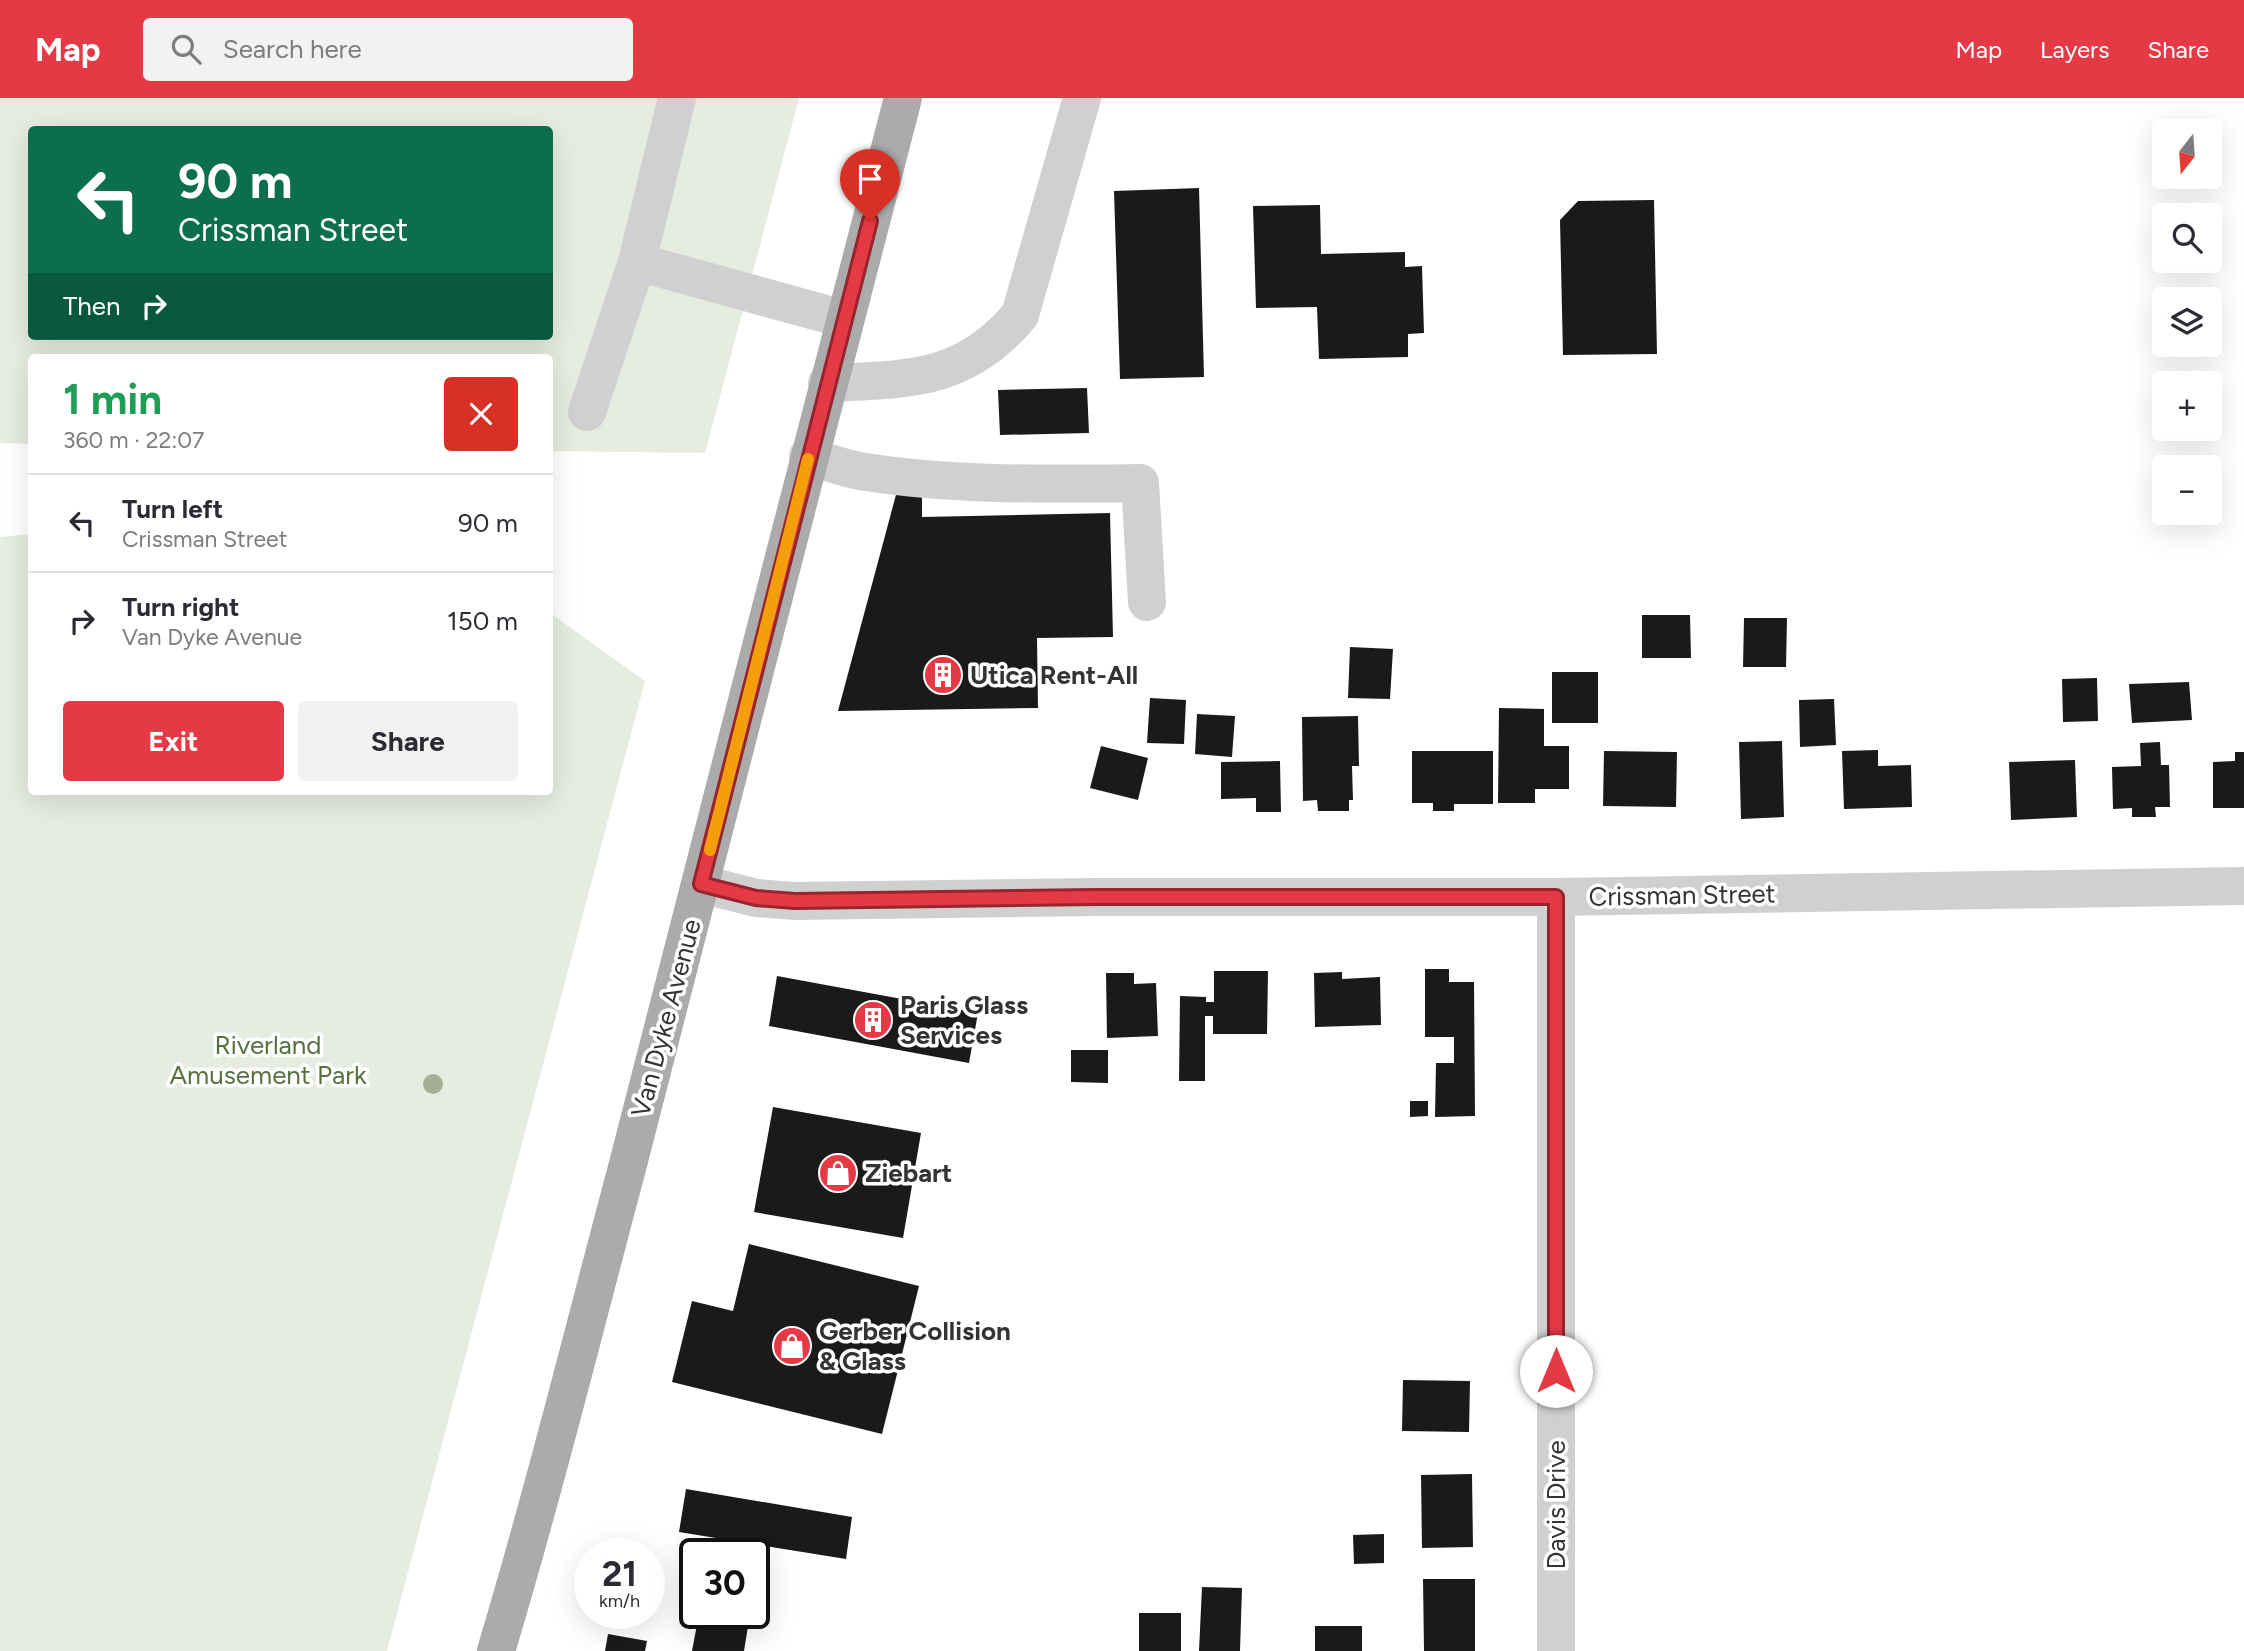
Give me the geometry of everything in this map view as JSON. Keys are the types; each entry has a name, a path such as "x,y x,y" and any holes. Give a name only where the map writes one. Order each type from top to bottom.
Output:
{"main road":[{"name":"Van Dyke Avenue","path":"496,1651 530,1535 701,884 808,456 903,98"}],"street":[{"path":"587,412 637,262 677,98"},
{"path":"827,383 918,379 972,358 999,340 1020,315 1082,98"},
{"path":"637,262 844,319"},
{"path":"808,456 864,472 930,478 1055,484 1140,483 1147,602"},
{"name":"Crissman Street","path":"701,884 756,898 795,901 1097,897 1556,897 2244,886"},
{"name":"Davis Drive","path":"1556,897 1556,1651"}],"green space":[{"path":"0,98 799,98 705,453 553,451 553,354 28,354 28,444 0,443"},
{"name":"Riverland Amusement Park","path":"28,534 28,795 553,795 553,615 645,681 387,1651 0,1651 0,537"}],"building":[{"path":"1199,188 1204,377 1120,379 1114,191"},
{"path":"1654,200 1657,354 1563,355 1560,220 1578,201"},
{"path":"1320,205 1321,254 1405,252 1405,267 1422,266 1424,333 1408,334 1408,357 1319,359 1317,307 1256,308 1253,206"},
{"path":"1087,388 1089,433 1000,435 998,390"},
{"path":"922,490 922,517 1110,513 1113,637 1037,638 1038,708 838,711 897,491"},
{"path":"1642,615 1690,615 1691,658 1642,658"},
{"path":"1744,618 1787,618 1786,667 1743,667"},
{"path":"1350,647 1393,649 1390,699 1348,698"},
{"path":"1552,672 1598,672 1598,723 1552,723"},
{"path":"2097,678 2098,721 2063,722 2062,679"},
{"path":"2189,682 2192,720 2132,723 2129,684"},
{"path":"1150,698 1186,700 1184,744 1147,743"},
{"path":"1834,699 1836,745 1800,747 1799,700"},
{"path":"1499,708 1544,709 1544,746 1569,746 1569,789 1535,789 1535,803 1498,803"},
{"path":"1197,714 1235,716 1232,757 1195,754"},
{"path":"1358,716 1359,766 1352,766 1353,800 1349,800 1349,811 1318,811 1317,800 1303,801 1302,717"},
{"path":"1782,741 1784,817 1741,819 1739,742"},
{"path":"2160,742 2161,765 2169,765 2170,807 2155,807 2156,817 2132,817 2132,808 2113,809 2112,767 2141,766 2140,743"},
{"path":"1101,746 1148,758 1138,800 1090,788"},
{"path":"1878,750 1878,766 1911,765 1912,807 1844,809 1842,751"},
{"path":"1412,751 1493,751 1493,804 1454,804 1454,811 1433,811 1433,803 1412,803"},
{"path":"1604,751 1677,752 1676,807 1603,806"},
{"path":"2235,752 2244,752 2244,808 2213,808 2213,762 2235,761"},
{"path":"2075,760 2077,817 2011,820 2009,762"},
{"path":"1280,761 1281,812 1256,812 1256,798 1221,799 1221,762"},
{"path":"1425,969 1449,969 1449,982 1474,982 1475,1116 1435,1117 1436,1063 1454,1063 1454,1037 1425,1037"},
{"path":"1214,971 1268,971 1267,1034 1213,1034 1213,1016 1205,1016 1205,1081 1179,1081 1180,996 1206,997 1206,1002 1214,1002"},
{"path":"1342,972 1342,979 1380,977 1381,1025 1315,1027 1314,973"},
{"path":"1106,973 1134,973 1134,984 1156,983 1158,1036 1107,1038"},
{"name":"Paris Glass Services","path":"777,976 978,1013 969,1063 769,1026"},
{"path":"1071,1050 1108,1050 1108,1083 1071,1082"},
{"path":"1410,1101 1428,1101 1428,1116 1410,1117"},
{"name":"Ziebart","path":"773,1107 921,1133 903,1238 754,1212"},
{"name":"Gerber Collision & Glass","path":"749,1244 919,1286 882,1434 672,1382 692,1301 733,1311"},
{"path":"1403,1380 1470,1381 1469,1432 1402,1431"},
{"path":"1472,1474 1473,1547 1422,1548 1421,1475"},
{"path":"686,1489 852,1517 846,1559 770,1547 770,1538 716,1538 679,1532"},
{"path":"1384,1534 1384,1563 1354,1564 1353,1535"},
{"path":"1423,1579 1475,1579 1475,1651 1424,1651"},
{"path":"1202,1587 1242,1588 1240,1651 1199,1651"},
{"path":"1139,1613 1181,1613 1181,1651 1139,1651"},
{"path":"1315,1626 1362,1626 1362,1651 1315,1651"},
{"path":"696,1629 748,1629 744,1651 692,1651"},
{"path":"608,1634 647,1641 645,1651 605,1651"}],"slow traffic":[{"path":"710,850 808,459"}],"place":[{"name":"Utica Rent-All","path":"943,675"},
{"name":"Paris Glass Services","path":"873,1020"},
{"name":"Ziebart","path":"838,1173"},
{"name":"Gerber Collision & Glass","path":"792,1346"}],"route":[{"path":"870,221 701,884 756,898 795,901 1097,897 1556,897 1556,1371"}]}
